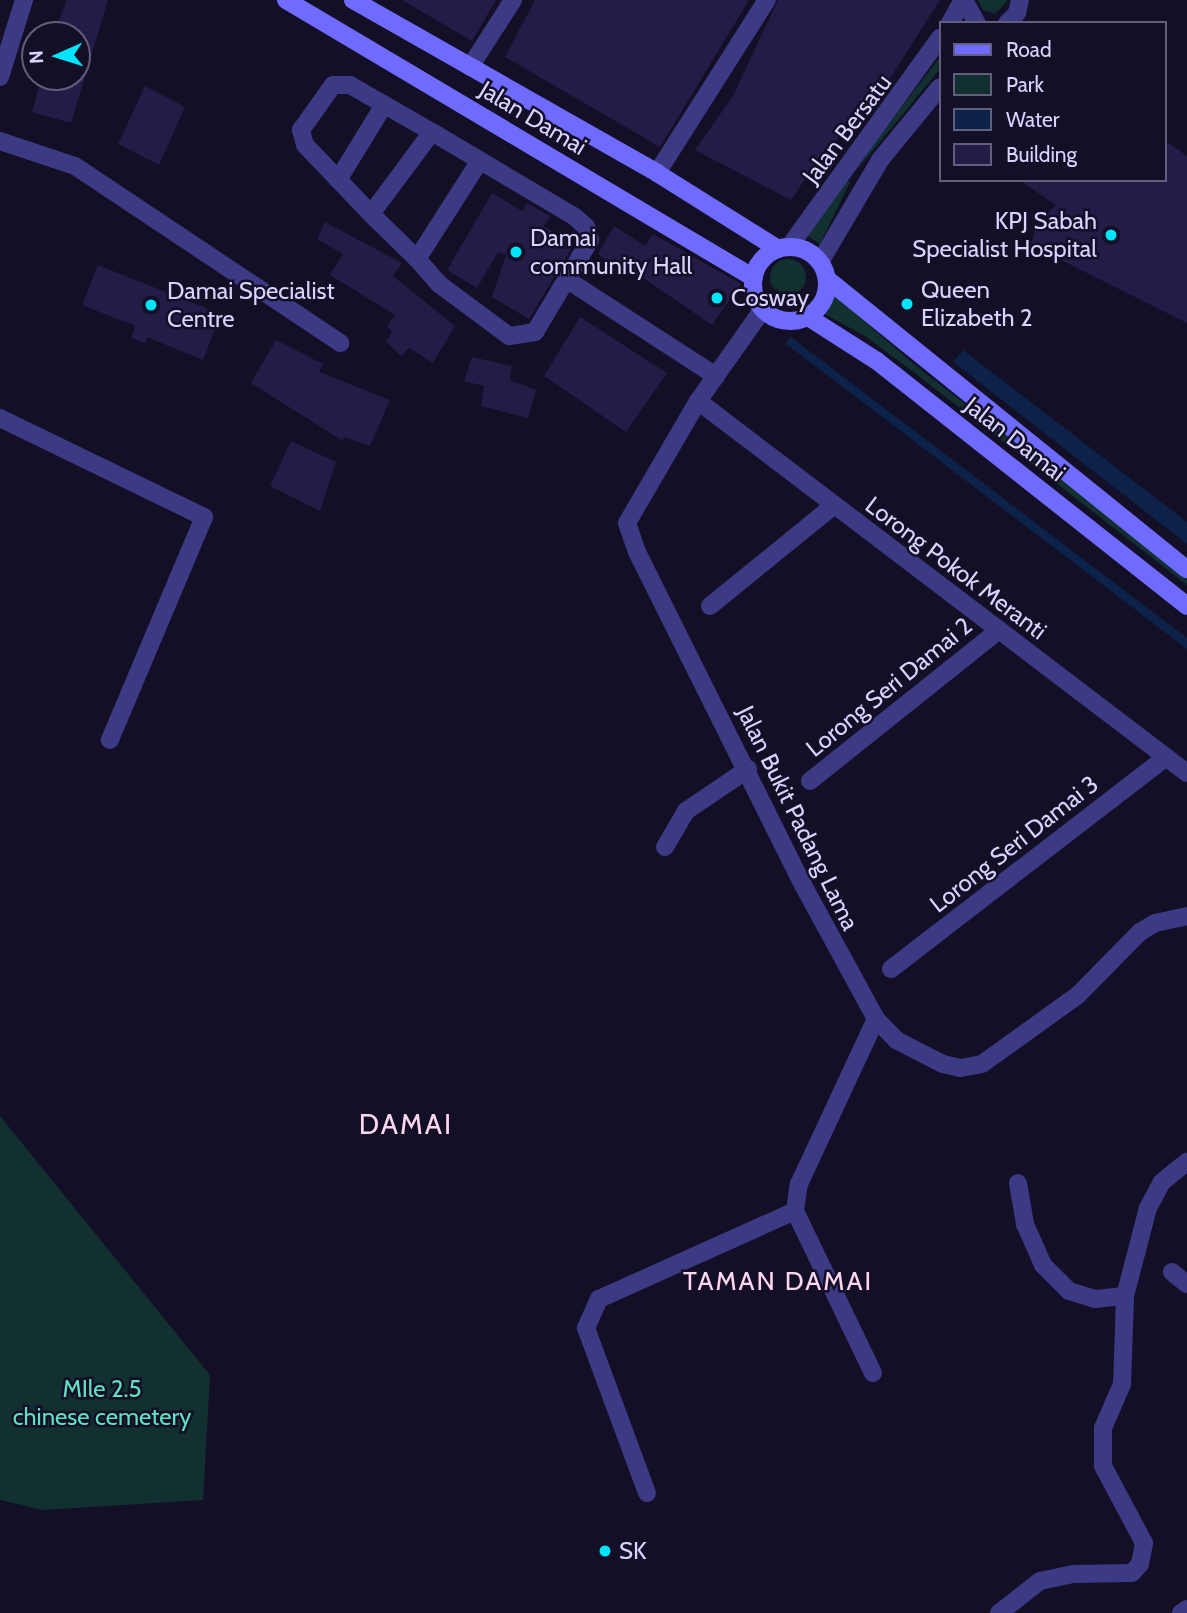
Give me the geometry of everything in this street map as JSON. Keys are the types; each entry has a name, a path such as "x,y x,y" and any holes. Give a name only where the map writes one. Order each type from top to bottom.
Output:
{"main road":[{"name":"Jalan Damai","path":"286,0 754,278"},
{"name":"Jalan Damai","path":"353,0 784,248"},
{"path":"784,248 811,254 820,262 827,279 823,301 808,317 784,321 762,309 754,278 762,261 784,248"},
{"name":"Jalan Damai","path":"827,279 1187,569"},
{"name":"Jalan Damai","path":"808,317 877,361 1187,606"}],"street":[{"path":"0,77 24,0"},
{"path":"470,67 513,0"},
{"path":"657,173 767,0"},
{"path":"951,21 964,0 976,21"},
{"path":"1009,21 1017,13 1020,0"},
{"name":"Jalan Bersatu","path":"784,248 939,39"},
{"path":"333,85 350,85 432,132 586,228 590,240 535,332 509,336 439,284 305,145 301,130 333,85"},
{"name":"Jalan Bersatu","path":"820,262 880,160 939,88"},
{"path":"338,180 384,105"},
{"path":"371,214 432,132"},
{"path":"0,141 75,166 340,343"},
{"path":"417,259 479,162"},
{"path":"566,279 716,376"},
{"name":"Jalan Bukit Padang Lama","path":"762,309 698,401 627,523 637,552 748,769 809,897 876,1019 896,1040 943,1064 961,1068 982,1064 1089,986 1140,932 1155,923 1187,916"},
{"name":"Lorong Pokok Meranti","path":"698,401 1187,773"},
{"path":"1,422 204,517 110,740"},
{"path":"710,606 833,506"},
{"name":"Lorong Seri Damai 2","path":"810,781 999,630"},
{"name":"Lorong Seri Damai 3","path":"891,969 1166,757"},
{"path":"666,847 686,811 748,769"},
{"path":"873,1373 795,1211 800,1184 876,1019"},
{"path":"999,1613 1040,1581 1074,1574 1132,1573 1140,1564 1144,1544 1103,1466 1103,1427 1122,1384 1125,1296 1148,1208 1163,1182 1187,1162"},
{"path":"1018,1183 1025,1224 1043,1265 1069,1291 1095,1299 1125,1296"},
{"path":"647,1493 586,1328 599,1299 795,1211"},
{"path":"1172,1272 1187,1284"},
{"path":"1181,1613 1187,1609"}],"green space":[{"path":"978,0 1008,0 995,14 983,10"},
{"path":"939,58 939,70 856,171 879,136"},
{"path":"847,180 850,182 820,244 806,235"},
{"path":"788,259 801,264 806,277 801,290 788,295 775,290 770,277 775,264"},
{"path":"835,296 915,365 1187,576 1187,585 911,370 865,336 821,312"},
{"name":"MIle 2.5 chinese cemetery","path":"0,1116 210,1375 203,1500 43,1510 0,1500"}],"water":[{"path":"791,337 1187,638 1187,649 785,343"},
{"path":"963,350 1187,522 1187,544 953,362"}],"building":[{"path":"67,0 108,0 91,57 91,21 59,21"},
{"path":"402,0 496,0 472,41"},
{"path":"535,0 749,0 660,147 505,57"},
{"path":"778,0 940,0 870,110 824,151 791,200 695,150 733,96"},
{"path":"145,86 185,107 159,165 118,144"},
{"path":"38,91 81,91 71,123 32,112"},
{"name":"KPJ Sabah Specialist Hospital","path":"1166,141 1187,156 1187,323 1031,245 1038,222 1056,205 1022,182 1166,182"},
{"name":"Damai community Hall","path":"492,193 522,211 527,203 550,216 544,226 574,244 529,319 492,297 506,255 498,252 477,288 447,270"},
{"path":"325,222 402,263 393,276 455,326 433,363 409,348 401,356 386,342 392,332 387,326 395,315 330,275 343,254 317,239"},
{"path":"614,226 645,246 653,234 741,284 712,325 614,258 611,265 598,254"},
{"path":"98,265 221,314 203,360 147,337 145,343 131,338 135,326 82,305"},
{"path":"580,317 667,373 626,432 544,376"},
{"path":"276,340 323,364 319,372 390,400 370,446 344,437 343,441 251,383"},
{"path":"472,357 512,366 510,380 536,390 528,418 481,406 484,386 464,381"},
{"path":"291,441 336,462 320,511 270,486"}],"place":[{"name":"KPJ Sabah Specialist Hospital","path":"1111,235"},
{"name":"Damai community Hall","path":"516,252"},
{"name":"Cosway","path":"717,298"},
{"name":"Queen Elizabeth 2","path":"907,304"},
{"name":"Damai Specialist Centre","path":"151,305"},
{"name":"SK","path":"605,1551"}],"district":[{"name":"DAMAI","path":"406,1124"},
{"name":"TAMAN DAMAI","path":"778,1282"}]}
